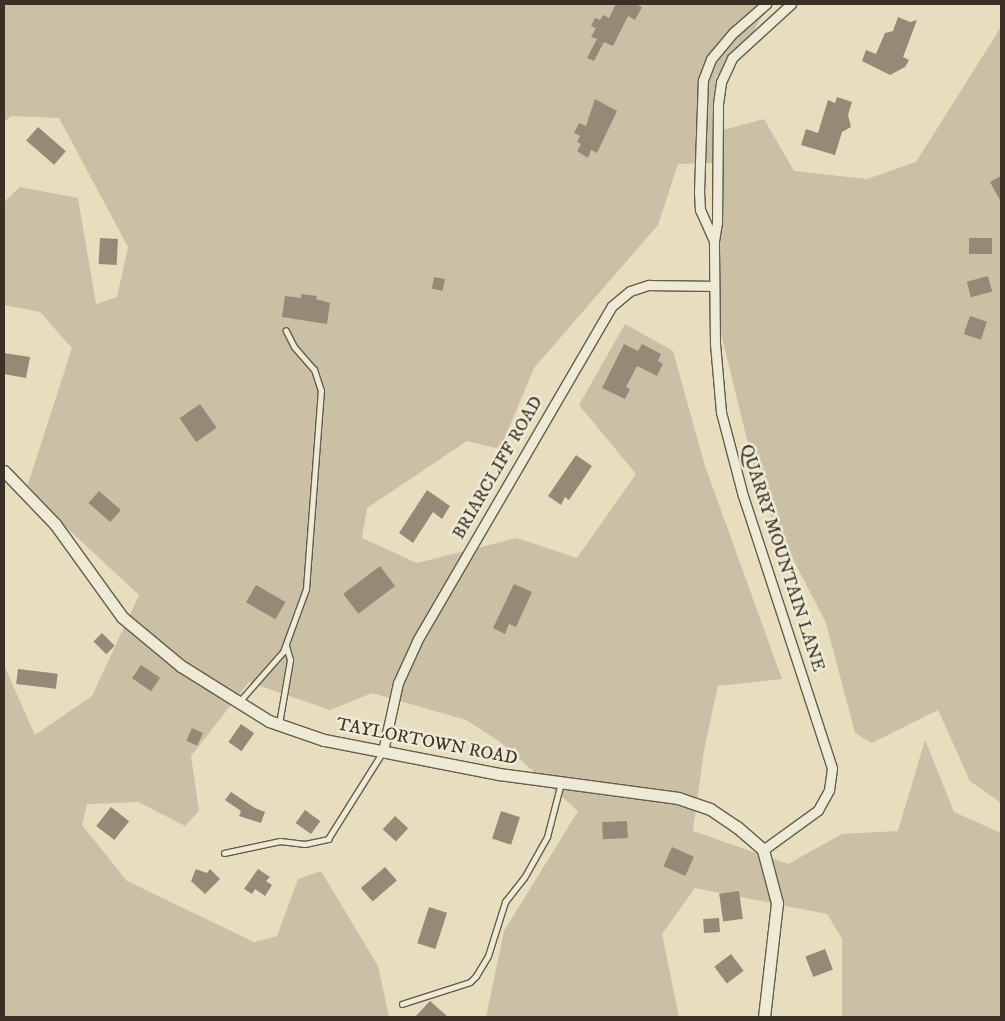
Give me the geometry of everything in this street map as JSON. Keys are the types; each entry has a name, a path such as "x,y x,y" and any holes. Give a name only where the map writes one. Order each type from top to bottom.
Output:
{"street":[{"name":"QUARRY MOUNTAIN LANE","path":"714,241 700,210 702,94 711,59 734,32 766,4"},
{"name":"QUARRY MOUNTAIN LANE","path":"763,850 818,810 829,790 832,768 727,442 717,382 714,241 717,223 719,95 721,82 732,58 791,4"},
{"path":"702,94 719,95"},
{"name":"BRIARCLIFF ROAD","path":"382,751 398,683 418,639 612,306 630,291 649,285 714,286"},
{"name":"TAYLORTOWN ROAD","path":"4,471 55,524 122,617 181,666 238,703 279,725 324,740 382,751 561,783 678,798 710,809 763,850"},
{"path":"763,850 777,903 764,1017"}],"lane":[{"path":"238,703 286,645 306,589 320,391 314,370 294,347 286,331"},
{"path":"279,725 290,660 286,645"},
{"path":"224,853 280,841 305,844 328,839 382,751"},
{"path":"402,1004 470,982 476,976 488,956 506,902 524,878 546,837 561,783"}],"shaded area":[{"path":"4,4 769,4 745,46 716,77 712,163 678,164 658,225 534,368 500,449 467,441 367,508 362,538 417,563 517,538 577,558 636,474 579,405 625,324 673,351 705,466 782,679 718,686 704,750 693,831 788,864 842,834 898,831 925,740 954,812 1001,833 1001,1017 842,1017 842,939 827,914 695,888 662,934 679,1017 486,1017 504,931 578,811 499,741 466,720 372,693 330,710 249,682 191,756 199,811 185,826 138,802 87,804 82,825 127,881 254,942 277,936 298,879 321,871 378,966 389,1017 4,1017 4,665 35,735 92,696 139,595 26,490 72,348 40,312 4,305 4,202 20,187 78,198 96,304 117,297 128,247 59,118 11,116 4,122"},
{"path":"1001,27 1001,803 970,781 938,710 872,743 855,733 826,623 761,497 717,317 723,130 764,119 794,171 867,179 916,162"}],"building":[{"path":"616,4 635,4 642,7 635,20 628,16 613,46 604,42 594,61 587,58 597,39 591,37 596,28 591,26 595,18 600,20 603,15 609,18"},
{"path":"898,17 910,22 917,20 903,57 909,60 905,67 890,75 862,61 866,50 876,54 885,33 893,31"},
{"path":"837,97 852,102 848,115 851,127 842,132 835,155 801,145 806,129 818,133 828,100 835,103"},
{"path":"595,99 617,111 597,153 591,150 588,158 577,151 581,144 577,142 580,136 574,133 579,123 586,126"},
{"path":"38,127 66,151 54,165 26,141"},
{"path":"1001,176 1001,202 990,182"},
{"path":"100,238 118,239 117,265 99,264"},
{"path":"969,238 992,238 992,254 969,254"},
{"path":"988,276 992,291 971,297 967,282"},
{"path":"434,277 445,279 443,291 432,289"},
{"path":"301,294 317,296 316,299 330,303 327,324 282,317 285,296 301,298"},
{"path":"970,316 987,322 981,340 964,334"},
{"path":"624,344 638,351 642,344 661,354 658,361 663,364 657,376 637,366 626,387 630,389 625,399 602,388"},
{"path":"4,353 30,357 26,378 4,374"},
{"path":"200,404 217,428 196,442 180,418"},
{"path":"576,455 592,466 569,500 565,497 561,505 548,496"},
{"path":"427,490 450,506 442,519 433,512 413,543 399,533"},
{"path":"99,491 121,510 110,522 89,503"},
{"path":"380,566 395,586 358,614 343,594"},
{"path":"514,584 532,592 516,627 509,624 505,634 493,628"},
{"path":"256,585 285,602 275,619 246,602"},
{"path":"102,633 115,646 106,654 94,641"},
{"path":"141,665 160,678 151,691 132,678"},
{"path":"18,669 58,674 56,689 16,684"},
{"path":"241,724 254,733 241,751 228,742"},
{"path":"192,728 203,733 197,746 186,741"},
{"path":"231,792 255,808 265,812 261,823 239,816 241,811 225,800"},
{"path":"111,807 129,821 114,840 96,826"},
{"path":"305,810 320,821 311,834 296,823"},
{"path":"501,811 520,817 511,845 492,839"},
{"path":"395,816 408,828 396,841 383,829"},
{"path":"627,821 628,838 603,839 602,822"},
{"path":"672,847 694,857 685,876 663,866"},
{"path":"385,867 397,881 373,902 361,888"},
{"path":"196,869 207,873 210,869 220,879 205,894 191,881"},
{"path":"258,869 270,877 266,881 272,885 265,896 255,889 252,894 244,889"},
{"path":"739,891 743,919 723,922 719,894"},
{"path":"429,907 447,913 435,949 417,943"},
{"path":"719,918 720,932 704,933 703,919"},
{"path":"825,949 833,970 813,977 805,957"},
{"path":"731,954 744,971 727,983 714,967"},
{"path":"430,1001 448,1017 415,1017"}]}
